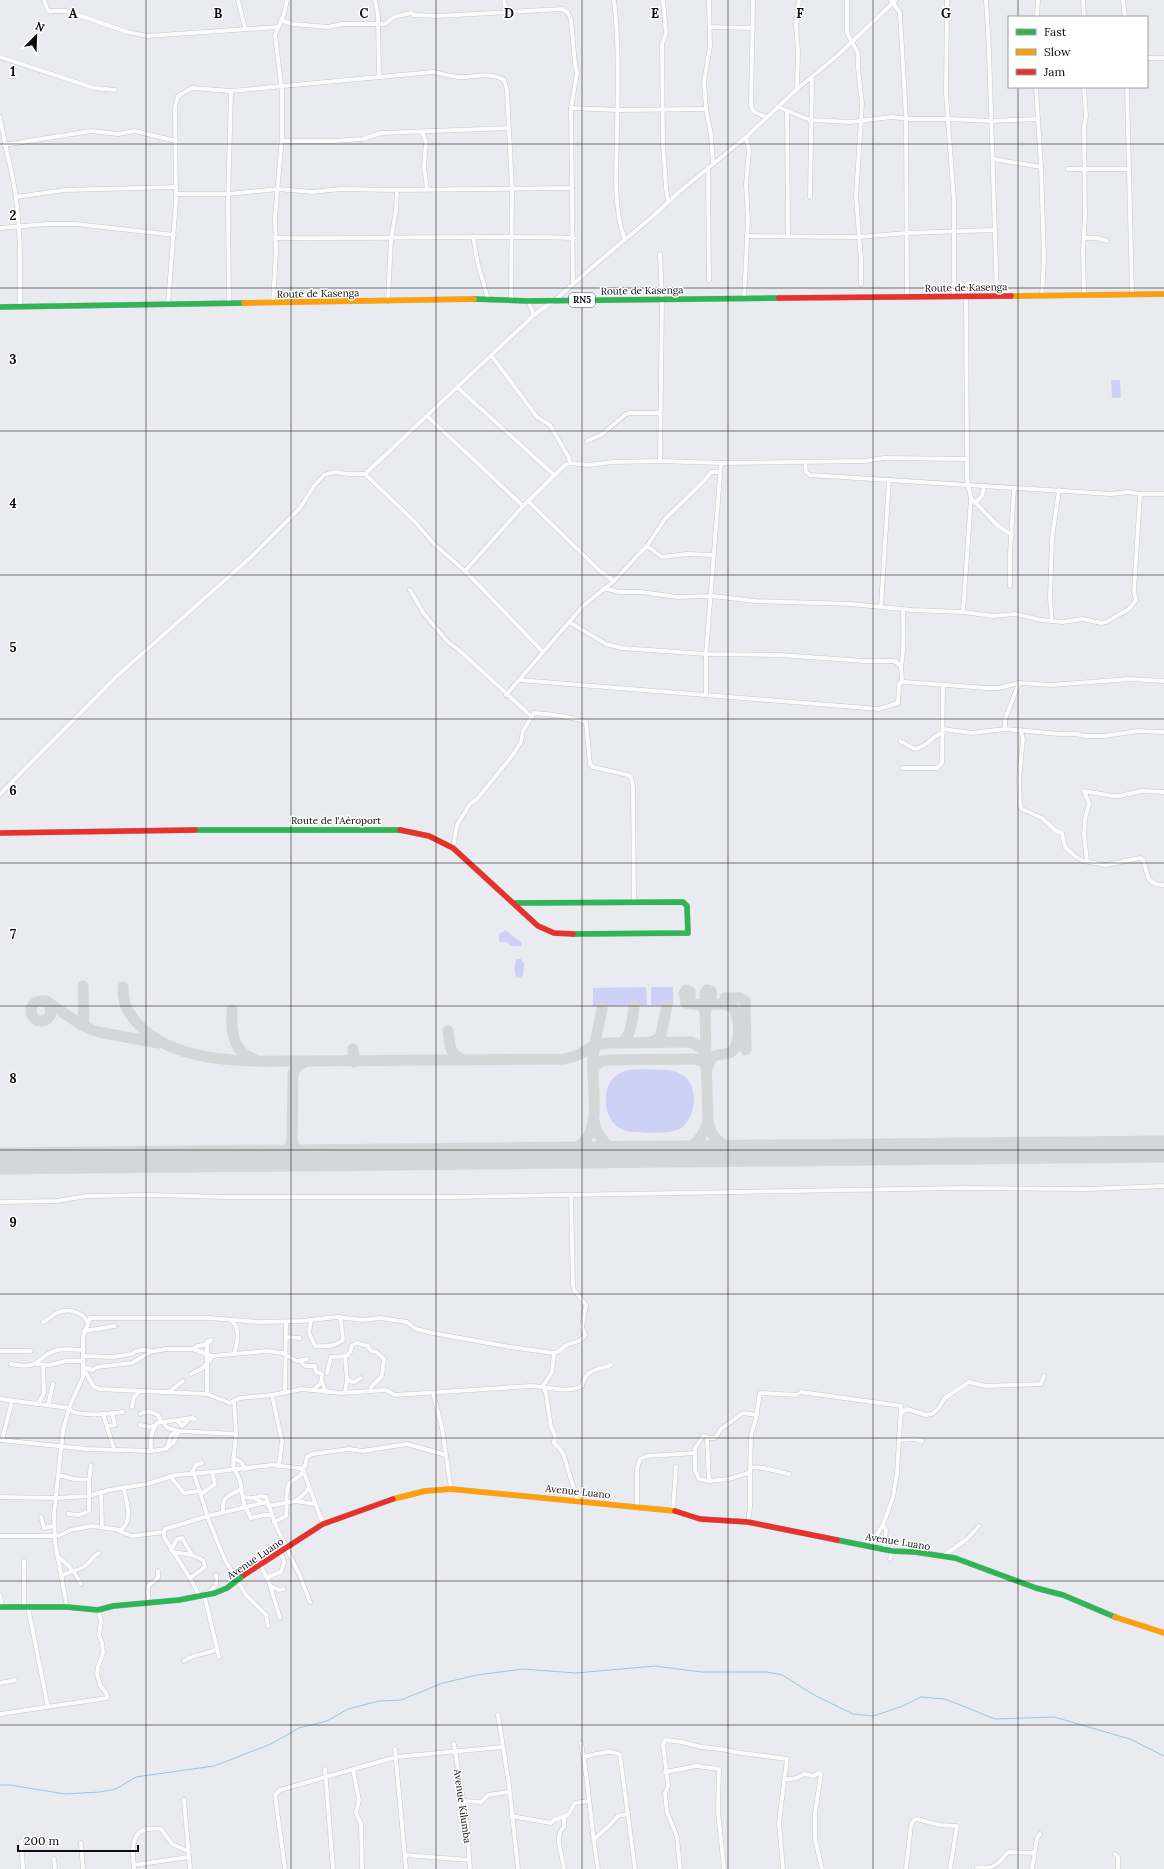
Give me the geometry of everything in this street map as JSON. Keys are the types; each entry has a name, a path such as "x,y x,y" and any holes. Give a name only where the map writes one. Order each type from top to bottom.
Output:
{"main road":[{"name":"Route de Kasenga","path":"0,307 488,298 528,301 1164,294"},
{"name":"Route de l'Aéroport","path":"0,833 306,829 400,830 429,836 453,848 515,903 538,926 554,933 688,934 687,906 683,902 634,902"},
{"path":"515,903 634,902"},
{"name":"Avenue Luano","path":"1,1607 67,1607 98,1610 113,1606 179,1600 221,1591 237,1581 247,1572 323,1524 358,1512 384,1500 425,1491 451,1489 577,1499 673,1510 700,1519 748,1522 892,1551 916,1552 943,1556 1003,1574 1036,1588 1063,1595 1132,1624 1164,1633"}],"street":[{"path":"44,0 48,11 67,11 127,32 147,36 245,28 278,27"},
{"path":"238,0 245,28"},
{"path":"274,302 275,218 282,141 282,92 280,86 276,39 278,27 282,20 287,0"},
{"path":"375,0 378,25 379,77"},
{"path":"504,0 506,13"},
{"path":"614,0 618,41 616,187 619,224 625,240"},
{"path":"663,0 666,34 662,43 665,175 668,201"},
{"path":"709,0 710,47 704,82 713,164"},
{"path":"753,0 751,106 754,112 766,118"},
{"path":"797,89 798,51 796,25 799,0"},
{"path":"847,0 847,33 858,53 862,120 856,196 861,284"},
{"path":"947,0 946,93 954,202 954,296"},
{"path":"986,0 997,296"},
{"path":"1037,16 1038,0"},
{"path":"1083,0 1084,16"},
{"path":"1123,0 1125,16"},
{"path":"0,794 117,676 256,552 300,508 314,486 324,475 335,472 365,474 534,315 555,300 668,201 746,137 894,1 900,13 906,118 906,297"},
{"path":"282,20 292,24 323,27 341,24 385,24 394,17 411,14 438,16 562,9 568,12 571,20 577,73 571,108 574,238 573,284"},
{"path":"710,27 753,28"},
{"path":"0,57 94,88 115,90"},
{"path":"1148,58 1164,58"},
{"path":"168,304 177,187 175,107 178,96 192,88 231,91 433,72 459,77 475,75 498,76 504,80 507,90 512,189 513,236 511,300"},
{"path":"810,197 810,120 812,77"},
{"path":"1036,88 1042,167 1044,259 1042,295"},
{"path":"1084,88 1084,295"},
{"path":"1127,88 1132,294"},
{"path":"229,303 228,194 231,91"},
{"path":"778,107 810,120 850,122 891,117 991,121 1038,119"},
{"path":"571,108 618,110 664,108 690,110 706,109"},
{"path":"787,111 788,236"},
{"path":"0,117 5,151 16,197 19,227 20,307"},
{"path":"282,141 334,141 363,139 381,132 422,132 455,129 509,128"},
{"path":"4,145 91,131 118,134 135,131 176,141"},
{"path":"422,132 426,142 424,168 427,189"},
{"path":"744,298 747,236 746,184 749,150 746,137"},
{"path":"0,152 5,151"},
{"path":"993,159 1042,167"},
{"path":"708,168 709,280"},
{"path":"1068,169 1128,169"},
{"path":"16,197 65,190 177,187"},
{"path":"176,194 228,194 278,189 312,192 340,189 397,190 572,188"},
{"path":"388,301 391,239 396,210 397,190"},
{"path":"0,228 47,224 76,224 174,235"},
{"path":"747,236 859,237 954,230 995,230"},
{"path":"473,236 478,264 488,298"},
{"path":"275,238 391,239 513,236 574,238"},
{"path":"1084,238 1097,238 1107,241"},
{"path":"660,254 662,299 660,461"},
{"path":"963,612 971,498 970,484 967,479 966,296"},
{"path":"528,301 534,315"},
{"path":"491,355 537,417 547,422 553,428 569,458 570,463"},
{"path":"458,388 554,475"},
{"path":"588,441 601,435 626,414 660,413"},
{"path":"427,416 523,506"},
{"path":"465,570 523,506 554,475 565,465 570,463 588,465 613,462 660,461 721,463 864,461 884,458 967,459"},
{"path":"805,462 806,472 808,474 1111,494 1128,492 1140,494 1164,494"},
{"path":"706,695 706,654 712,596 721,463"},
{"path":"506,695 583,606 614,581 647,546 665,519 705,480 711,472 720,472"},
{"path":"365,474 415,522 435,545 465,570 543,652"},
{"path":"881,606 889,480"},
{"path":"975,503 982,496 984,486"},
{"path":"1010,586 1014,488"},
{"path":"1052,621 1050,598 1052,538 1058,490"},
{"path":"604,588 619,592 641,592 677,597 712,596 755,601 822,602 903,609 963,612 993,616 1015,614 1064,622 1083,620 1098,623 1106,622 1129,609 1136,600 1134,592 1140,494"},
{"path":"971,498 997,525 1012,535"},
{"path":"528,501 600,571 614,581"},
{"path":"647,546 662,557 687,554 714,554"},
{"path":"410,590 424,614 448,642 468,658 506,695 532,717"},
{"path":"519,680 880,708 898,703 899,685 902,682 901,667 904,652 902,637 903,609"},
{"path":"569,622 606,644 621,648 706,654 780,655 864,661 893,661 897,662 901,667"},
{"path":"902,682 999,688 1019,683 1051,685 1130,679 1164,681"},
{"path":"1005,729 1005,719 1019,683"},
{"path":"902,768 937,768 942,763 944,685"},
{"path":"453,848 457,825 470,804 477,799 512,756 521,742 523,731 534,713 559,714 586,722 591,766 631,777 633,787 634,902"},
{"path":"900,741 915,749 929,743 943,731 972,732 1005,729 1094,736 1138,731 1164,732"},
{"path":"1021,730 1023,740 1020,778 1020,807 1042,818 1062,833 1065,847 1076,857 1106,865 1140,858 1143,860 1146,876 1149,880 1164,885"},
{"path":"1087,861 1084,835 1085,819 1089,803 1084,792 1113,796 1141,791 1164,792"},
{"path":"0,1202 56,1200 88,1196 152,1195 225,1197 571,1195 961,1188 1086,1189 1164,1186"},
{"path":"67,1607 54,1536 56,1498 62,1446 69,1408 81,1381 84,1368 84,1331 90,1318 209,1318 232,1321 286,1322 340,1317 395,1320 407,1322 416,1329 432,1333 554,1353 581,1341 585,1335 582,1327 586,1305 574,1290 573,1285 571,1195"},
{"path":"43,1322 58,1312 72,1312 80,1313 88,1323"},
{"path":"311,1320 309,1333 315,1346 328,1346 339,1344 343,1340 340,1317"},
{"path":"232,1321 236,1326 238,1340 234,1354"},
{"path":"285,1393 286,1322"},
{"path":"84,1331 115,1326"},
{"path":"286,1337 300,1338"},
{"path":"192,1349 197,1346 204,1345 209,1340 207,1354 206,1394"},
{"path":"327,1373 331,1357 345,1356 350,1352 352,1345 357,1343 368,1346 371,1351 376,1352 384,1358 382,1376 371,1387 370,1391"},
{"path":"84,1356 115,1357 132,1354 138,1350 147,1349 152,1351 192,1349 213,1356 267,1351 280,1353 301,1361 305,1366 315,1366 316,1372 322,1374 322,1382 325,1390 328,1392"},
{"path":"35,1364 58,1350 84,1350"},
{"path":"0,1351 31,1351"},
{"path":"84,1368 93,1370 97,1367 132,1363 152,1351"},
{"path":"543,1386 552,1372 554,1353"},
{"path":"191,1374 207,1365 213,1356"},
{"path":"345,1356 347,1380 345,1392"},
{"path":"301,1361 307,1359"},
{"path":"11,1364 25,1366 35,1364 44,1365 66,1361 84,1361"},
{"path":"38,1404 44,1393 44,1365"},
{"path":"84,1368 91,1382 99,1389 206,1394 228,1403 240,1398 272,1395 302,1389 328,1392 386,1390 395,1395 543,1386 562,1389 580,1387 587,1373 592,1370 611,1365"},
{"path":"901,1414 907,1409 926,1415 932,1414 938,1409 945,1398 968,1382 986,1386 1032,1385 1041,1384 1044,1376"},
{"path":"347,1380 354,1382 361,1378"},
{"path":"81,1381 91,1382"},
{"path":"169,1392 183,1381"},
{"path":"314,1390 322,1382"},
{"path":"48,1406 53,1384"},
{"path":"543,1386 546,1394 551,1427 555,1436 554,1443 560,1448 564,1456 577,1499"},
{"path":"132,1407 134,1397 140,1391"},
{"path":"748,1522 751,1435 757,1415 759,1395 762,1392 797,1395 801,1392 897,1404 901,1406 901,1414 898,1440 897,1479 891,1504 872,1547"},
{"path":"433,1393 442,1428 451,1489"},
{"path":"272,1395 282,1441 279,1465"},
{"path":"0,1399 69,1408 71,1412 76,1413 112,1414 123,1412"},
{"path":"12,1401 1,1440 114,1450 151,1451 166,1448 173,1443 178,1432"},
{"path":"234,1401 236,1434 233,1458 248,1515 251,1518 272,1515"},
{"path":"140,1414 146,1411 158,1415 167,1428 178,1432 236,1434"},
{"path":"750,1474 748,1473 729,1479 709,1481 700,1480 696,1474 695,1454 696,1446 703,1435 715,1438 721,1429 743,1413 757,1415"},
{"path":"103,1414 108,1426 114,1450"},
{"path":"108,1426 115,1425 112,1414"},
{"path":"140,1425 150,1427 162,1422 178,1421 182,1426 188,1420 195,1419"},
{"path":"151,1451 150,1440 155,1425"},
{"path":"707,1437 709,1481"},
{"path":"898,1440 916,1439 922,1441"},
{"path":"274,1522 286,1516 288,1486 293,1480 301,1476 307,1457 312,1454 349,1449 362,1452 410,1444 446,1455"},
{"path":"637,1506 637,1469 640,1459 647,1456 695,1454"},
{"path":"233,1458 241,1462 246,1469"},
{"path":"202,1463 196,1464 192,1474 201,1493 225,1560 251,1602 266,1615 268,1626"},
{"path":"68,1514 80,1515 88,1512 91,1465"},
{"path":"0,1496 56,1498 89,1496 101,1492 147,1484 170,1476 279,1465 303,1471"},
{"path":"673,1510 676,1467"},
{"path":"750,1467 764,1468 789,1474"},
{"path":"303,1471 314,1504 323,1524"},
{"path":"170,1476 184,1494 201,1493 215,1484 212,1472"},
{"path":"59,1475 74,1479 89,1480"},
{"path":"296,1501 306,1492 309,1487"},
{"path":"119,1531 124,1528 129,1516 124,1488"},
{"path":"223,1512 223,1504 227,1496 242,1489"},
{"path":"101,1492 102,1526"},
{"path":"82,1496 88,1502"},
{"path":"243,1498 265,1496 267,1505 285,1548 300,1576 310,1602"},
{"path":"253,1498 267,1505"},
{"path":"0,1536 54,1536 71,1530 102,1526 132,1536 164,1532 168,1528 223,1512 296,1501 314,1504"},
{"path":"266,1515 267,1505"},
{"path":"41,1517 44,1528 54,1526"},
{"path":"883,1525 886,1530 884,1549"},
{"path":"943,1556 967,1539 979,1526"},
{"path":"164,1532 164,1537 172,1551 202,1595 219,1657"},
{"path":"172,1551 177,1540 180,1538 192,1555"},
{"path":"172,1551 192,1555 201,1559 205,1566 190,1578"},
{"path":"267,1577 281,1572 284,1562 280,1551"},
{"path":"890,1559 892,1551"},
{"path":"61,1577 66,1573 84,1567 92,1557 99,1553"},
{"path":"57,1556 74,1570 81,1584"},
{"path":"24,1561 26,1607 48,1707"},
{"path":"260,1564 267,1577 280,1618"},
{"path":"143,1604 148,1598 148,1586 158,1578 158,1571"},
{"path":"202,1595 217,1587 216,1575"},
{"path":"270,1586 279,1590 284,1589"},
{"path":"0,1595 1,1607"},
{"path":"0,1714 107,1698 107,1695 100,1685 97,1674 103,1653 99,1635 101,1621 98,1610"},
{"path":"184,1661 197,1654 217,1649"},
{"path":"0,1683 15,1680"},
{"path":"498,1715 510,1792 518,1869"},
{"path":"680,1869 677,1837 669,1820 665,1794 668,1786 663,1744 666,1740 701,1747 786,1758 787,1761 779,1823 783,1869"},
{"path":"581,1743 598,1869"},
{"name":"Avenue Kilumba","path":"454,1744 463,1801 470,1869"},
{"path":"285,1869 275,1795 280,1790 396,1757 502,1747"},
{"path":"395,1749 406,1869"},
{"path":"584,1757 606,1752 615,1752 620,1755 635,1869"},
{"path":"666,1772 696,1766 719,1769 718,1812 724,1869"},
{"path":"325,1769 333,1869"},
{"path":"353,1770 359,1800 356,1813 361,1824 362,1869"},
{"path":"784,1780 797,1778 804,1774 814,1776 818,1773 821,1774 815,1813 815,1838 822,1869"},
{"path":"463,1801 481,1802 488,1795 510,1792"},
{"path":"184,1800 190,1869"},
{"path":"512,1816 551,1823 554,1820 568,1815 575,1804 589,1801"},
{"path":"593,1840 618,1816 628,1814"},
{"path":"564,1817 564,1827 560,1831 558,1839 564,1869"},
{"path":"906,1869 911,1825 914,1820 917,1819 939,1825 957,1826 950,1869"},
{"path":"188,1851 170,1842 161,1829 143,1830 138,1833 133,1846 134,1867 189,1857"},
{"path":"1032,1869 1036,1838 1040,1834"},
{"path":"21,1841 23,1869"},
{"path":"81,1843 83,1869"},
{"path":"977,1868 982,1866 988,1868 1000,1863 1008,1852 1034,1853"},
{"path":"1115,1854 1119,1862 1118,1869"},
{"path":"405,1856 469,1860"},
{"path":"54,1859 55,1869"}],"shaded area":[{"path":"1111,380 1120,380 1121,398 1112,398"},
{"path":"506,930 522,943 521,946 510,946 507,942 499,942 499,934"},
{"path":"517,959 521,959 524,963 523,975 520,978 516,977 515,973"},
{"path":"646,987 647,1005 593,1006 593,988"},
{"path":"651,987 673,987 673,1005 651,1005"},
{"path":"627,1070 667,1070 678,1072 684,1076 690,1083 694,1095 693,1109 684,1126 675,1131 651,1133 623,1130 615,1124 609,1116 606,1106 608,1086 614,1078"}],"waterway":[{"path":"0,1785 10,1785 65,1794 100,1792 116,1789 136,1777 214,1766 271,1744 299,1728 327,1721 348,1709 379,1701 401,1700 443,1683 477,1675 523,1669 576,1673 655,1666 701,1672 767,1672 782,1675 816,1696 853,1714 873,1716 903,1706 921,1697 945,1699 995,1719 1054,1717 1130,1739 1164,1756"}],"taxiway":[{"path":"83,986 84,1026"},
{"path":"123,987 126,1008 139,1025 155,1038 174,1048 217,1058 262,1061 305,1061"},
{"path":"690,1001 690,992 686,990 684,993 686,1003 701,1005 705,1009 706,1056"},
{"path":"705,1009 705,994 707,990 711,991 711,1001"},
{"path":"725,998 740,998 745,1001 746,1050"},
{"path":"41,1001 48,1004 51,1011 48,1018 41,1021 34,1018 31,1011 34,1004 41,1001"},
{"path":"46,1001 83,1026 98,1032 159,1043"},
{"path":"652,1042 661,1035 667,1005"},
{"path":"705,1011 709,1005 728,1005 735,1011 738,1023 738,1036 735,1048 730,1053 712,1057 707,1068"},
{"path":"620,1043 627,1037 629,1032 634,1006"},
{"path":"559,1155 574,1149 585,1141 591,1130 594,1118 593,1060 595,1041 602,1008"},
{"path":"232,1010 234,1039 241,1051 254,1059"},
{"path":"448,1031 452,1052 462,1059"},
{"path":"277,1158 287,1153 292,1142 293,1073 297,1066 307,1061 564,1059 576,1056 595,1045 608,1043 691,1042 701,1048 706,1058 708,1120 703,1134 694,1144 676,1153 669,1154"},
{"path":"353,1049 354,1062"},
{"path":"593,1071 598,1062 608,1060 696,1059 703,1062 707,1068"},
{"path":"708,1120 709,1127 715,1137 723,1145 739,1153"},
{"path":"594,1121 595,1127 604,1142 623,1155"},
{"path":"292,1142 296,1150 308,1158"}],"runway":[{"path":"0,1161 1164,1149"}],"traffic: fast":[{"path":"474,299 528,301 779,298"},
{"path":"0,307 244,303"},
{"path":"195,830 400,830"},
{"path":"515,903 683,902 687,906 688,933 573,934"},
{"path":"837,1540 892,1551 915,1552 955,1558 1036,1588 1063,1595 1115,1617"},
{"path":"0,1607 67,1607 98,1610 113,1606 179,1600 215,1593 227,1588 244,1575"}],"traffic: slow":[{"path":"1011,296 1164,294"},
{"path":"244,303 474,299"},
{"path":"393,1499 425,1491 451,1489 675,1511"},
{"path":"1115,1617 1164,1633"}],"traffic: jam":[{"path":"779,298 1011,296"},
{"path":"0,833 195,830"},
{"path":"400,830 429,836 453,848 538,926 554,933 573,934"},
{"path":"244,1575 323,1524 393,1499"},
{"path":"675,1511 700,1519 748,1522 837,1540"}]}
